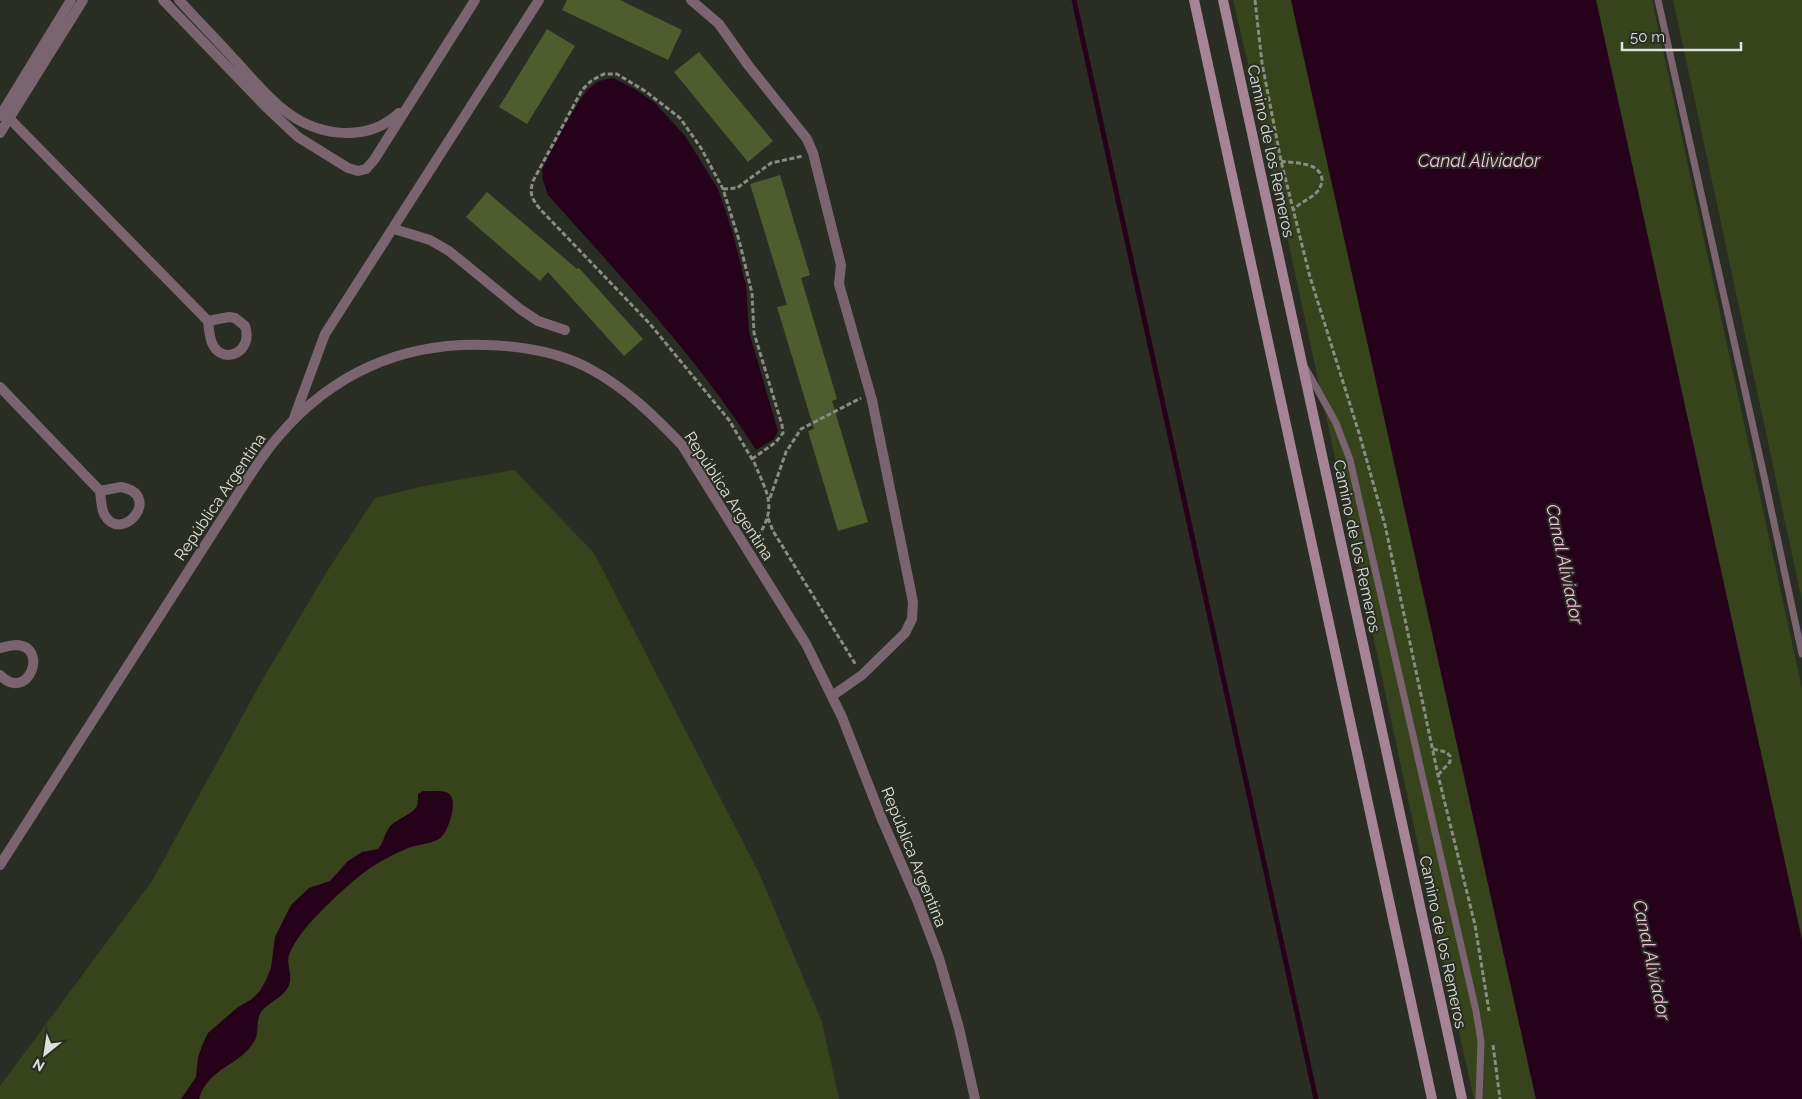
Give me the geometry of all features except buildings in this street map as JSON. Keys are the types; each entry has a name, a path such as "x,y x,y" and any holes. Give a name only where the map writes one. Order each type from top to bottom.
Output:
{"main road":[{"path":"1194,0 1432,1099"},
{"name":"Camino de los Remeros","path":"1224,3 1462,1099"}],"street":[{"path":"0,133 4,115 71,0"},
{"path":"4,115 83,0"},
{"path":"163,0 265,106 298,137 348,168 358,171 366,169 374,160 476,0"},
{"path":"179,0 262,89 285,111 307,124 339,134 368,131 391,121 408,106"},
{"path":"292,422 325,334 539,0"},
{"path":"691,0 719,24 807,138 813,153 841,264 839,284 870,393 913,602 912,619 905,633 862,675 832,696"},
{"path":"4,115 208,322"},
{"path":"394,229 430,240 449,251 520,310 538,321 565,330"},
{"name":"República Argentina","path":"0,865 243,486 266,453 292,422 321,396 356,372 396,356 436,347 468,344 502,345 537,350 570,360 592,370 631,396 682,445 806,644 842,717 939,958 959,1028 975,1099"},
{"path":"0,387 100,491"},
{"path":"0,648 15,645 21,646 31,654 34,667 28,678 17,683 6,680 0,675"}],"lane":[{"path":"1658,0 1760,456 1802,654"},
{"path":"1302,362 1336,423 1350,460 1476,1010 1481,1041 1480,1099"}],"path":[{"path":"752,459 776,442 783,433 754,333 752,293 739,240 723,189 701,148 680,118 646,90 617,74 604,74 592,80 582,90 532,181 529,192 540,210 650,324 729,420 752,459 769,499"},
{"path":"723,189 737,188 771,163 813,153"},
{"path":"1282,161 1310,165 1317,168 1321,175 1320,188 1314,195 1301,202 1293,210"},
{"path":"862,675 773,531 768,517 769,499 786,452 801,428 870,393"},
{"path":"746,549 756,540 768,517"},
{"path":"1432,748 1436,751 1446,752 1450,756 1450,762 1438,774"}],"green space":[{"path":"1233,0 1291,0 1536,1099 1474,1099 1265,137"},
{"path":"1596,0 1652,0 1802,689 1802,940"},
{"path":"1673,0 1802,0 1802,601 1687,64"},
{"path":"514,470 594,553 759,873 822,1022 839,1099 0,1099 0,1086 152,881 264,677 326,573 375,498 424,486"}],"water":[{"name":"Canal Aliviador","path":"1291,0 1596,0 1802,940 1802,1099 1536,1099"},
{"path":"613,78 633,88 655,103 685,136 718,189 732,230 746,285 749,332 778,431 774,439 756,450 709,382 684,350 548,195 543,181 542,169 565,125 579,102 592,86 602,80"},
{"path":"423,791 445,792 450,794 452,798 451,817 442,836 434,841 408,848 373,866 321,911 294,945 288,959 289,985 260,1014 256,1037 249,1049 210,1080 203,1088 199,1099 181,1099 196,1077 198,1057 208,1033 260,991 271,968 275,937 291,905 309,888 330,881 348,861 362,852 378,849 387,830 395,822 415,809 418,794"}],"waterway":[{"path":"1074,0 1316,1099"}]}
